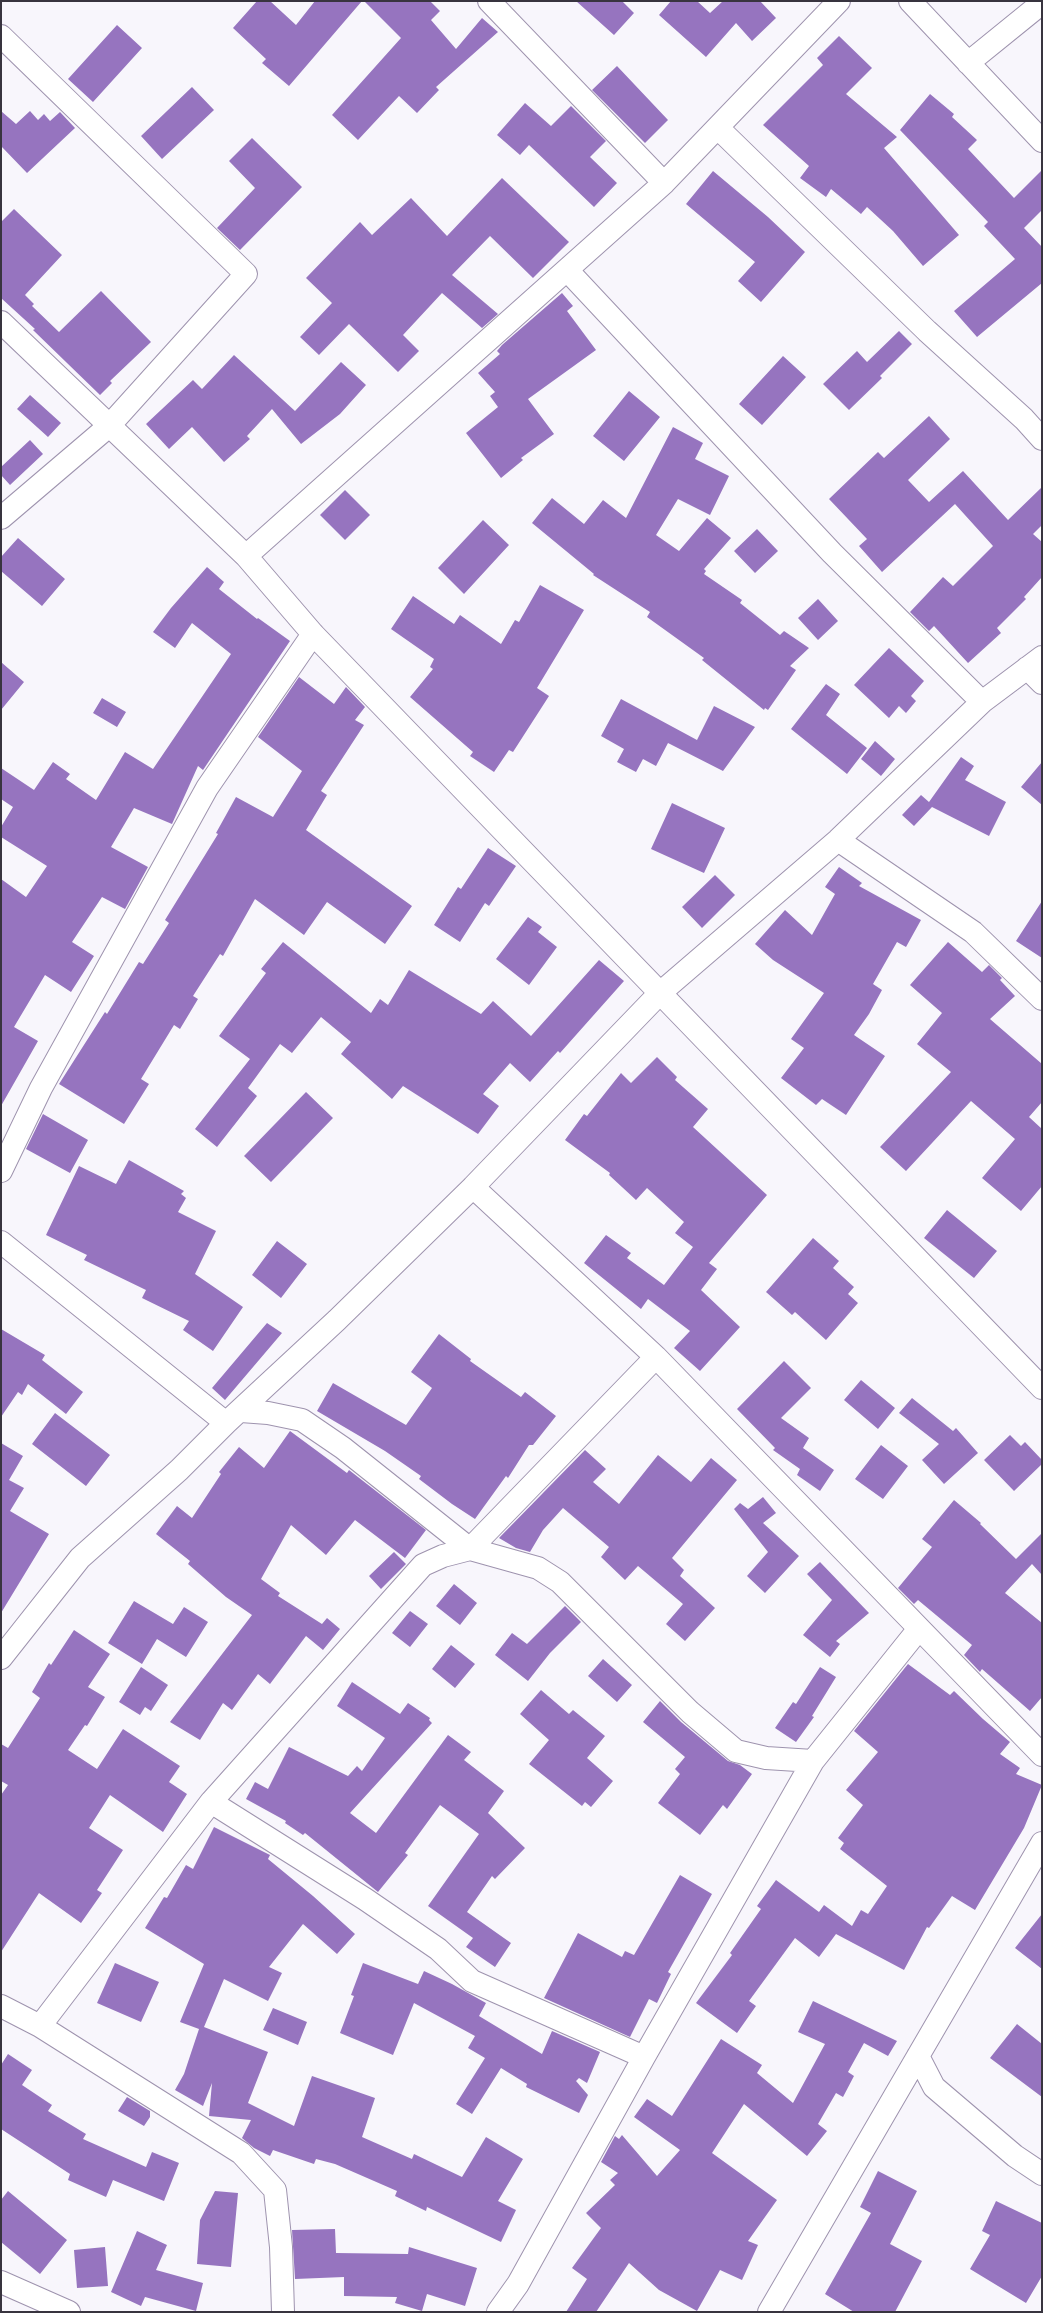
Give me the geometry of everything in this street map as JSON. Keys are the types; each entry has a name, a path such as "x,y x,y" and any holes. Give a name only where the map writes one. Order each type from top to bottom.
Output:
{"street":[{"path":"489,1 664,183"},
{"path":"246,556 664,183 839,1"},
{"path":"910,1 1042,141"},
{"path":"968,63 1042,3"},
{"path":"1,36 246,274 109,426 1,518"},
{"path":"718,128 927,331 1024,420 1042,439"},
{"path":"567,270 832,553 982,702"},
{"path":"1,322 246,556 313,634 1042,1388"},
{"path":"1,1171 41,1088 207,788 313,634"},
{"path":"1,1658 80,1558 179,1470 473,1186 660,993 838,840 982,702 1037,669"},
{"path":"838,840 973,932 1042,999"},
{"path":"473,1186 656,1357 918,1630 1042,1755"},
{"path":"1,1242 233,1417 268,1413 302,1420 343,1448 470,1549 538,1568 560,1582 690,1712 736,1751 766,1758 813,1761"},
{"path":"40,2026 211,1802 424,1565 443,1556 470,1549 656,1357"},
{"path":"498,2312 518,2284 644,2057 813,1761 918,1630"},
{"path":"211,1802 365,1899 430,1943 472,1981 644,2057"},
{"path":"769,2312 1042,1843"},
{"path":"1,2006 40,2026 241,2153 275,2190 281,2247 283,2312"},
{"path":"918,2056 934,2087 1015,2156 1042,2174"},
{"path":"893,2099 934,2087"},
{"path":"1,2282 69,2312"}],"building":[{"path":"257,1 270,1 296,25 315,1 362,1 289,86 262,63 266,59 233,28"},
{"path":"364,1 430,1 440,11 431,20 456,49 482,18 498,32 436,87 439,90 417,113 399,96 358,140 332,115 401,38"},
{"path":"576,1 622,1 634,13 614,35"},
{"path":"671,1 697,1 710,13 723,1 760,1 776,18 752,41 736,23 706,57 659,15"},
{"path":"117,25 142,48 93,102 68,79"},
{"path":"839,36 872,68 846,94 897,137 884,148 959,235 923,266 893,231 867,207 861,214 831,189 826,197 800,178 809,166 763,125 823,65 817,58"},
{"path":"617,66 668,120 645,143 592,90"},
{"path":"192,87 214,110 162,159 141,136"},
{"path":"930,94 954,114 952,117 977,140 968,149 1014,198 1042,170 1042,210 1024,228 1042,247 1042,283 977,337 954,311 1015,259 984,226 988,222 900,130"},
{"path":"525,103 551,126 571,106 606,141 590,157 617,183 594,207 529,145 520,155 497,135"},
{"path":"1,111 16,124 30,111 38,120 44,114 50,121 60,112 75,128 27,173 1,146"},
{"path":"252,138 302,187 240,250 217,228 255,188 229,161"},
{"path":"713,171 768,217 805,252 761,302 738,281 755,262 686,204"},
{"path":"502,178 569,242 533,278 490,236 452,275 498,314 482,328 442,293 403,335 419,351 398,372 349,324 319,355 300,337 332,303 306,278 360,222 372,235 411,198 447,236"},
{"path":"14,209 62,255 25,295 34,304 32,306 59,332 101,291 151,342 110,381 112,383 100,395 33,330 35,329 1,298 1,222"},
{"path":"562,293 573,306 567,311 596,350 528,399 554,434 521,458 523,460 501,478 466,433 498,407 490,396 495,392 478,373 500,354 497,351 502,345"},
{"path":"899,331 912,344 880,376 882,378 849,410 823,384 857,351 867,362"},
{"path":"234,355 295,411 341,362 366,385 340,414 301,444 272,409 247,436 250,439 224,462 192,427 169,449 146,424 193,380 202,389"},
{"path":"783,356 806,377 762,425 739,404"},
{"path":"629,391 660,417 624,461 593,436"},
{"path":"30,395 61,423 48,437 17,409"},
{"path":"929,416 950,439 908,480 929,502 963,471 1008,520 1042,487 1042,525 1033,534 1042,542 1042,577 1024,597 1026,599 997,628 1001,633 968,663 934,626 929,631 910,612 943,577 953,586 993,546 955,504 882,572 859,546 867,539 829,499 878,452 884,458"},
{"path":"673,427 703,443 695,459 729,476 710,515 678,499 656,535 679,551 707,518 731,538 704,569 706,571 704,574 742,600 740,603 780,635 784,631 809,648 790,666 796,670 768,710 765,708 764,710 702,660 704,658 647,617 650,612 593,575 532,523 552,498 584,524 603,500 626,518"},
{"path":"30,440 43,454 10,485 1,475 1,467"},
{"path":"345,490 370,515 345,540 320,515"},
{"path":"483,520 509,545 464,594 438,568"},
{"path":"757,529 778,551 755,573 734,551"},
{"path":"18,538 65,579 42,606 1,571 1,557"},
{"path":"207,567 224,582 219,589 257,619 290,641 203,770 198,766 172,824 134,808 111,847 148,867 125,909 102,897 72,942 94,956 71,992 45,975 14,1027 38,1041 1,1106 1,879 26,897 47,866 1,837 1,827 13,807 1,799 1,768 34,790 53,762 70,774 66,779 96,800 125,752 153,769 231,654 192,623 175,648 153,632"},
{"path":"540,585 584,610 537,688 549,696 513,752 509,750 494,772 470,756 473,752 410,697 433,669 430,667 434,659 391,629 413,596 454,624 460,615 501,644 515,620 519,622"},
{"path":"818,599 838,621 818,640 798,618"},
{"path":"889,648 924,681 911,696 916,701 906,713 899,706 889,718 854,685"},
{"path":"1,662 24,682 1,710"},
{"path":"299,677 334,704 346,687 365,707 355,720 364,725 321,791 327,795 306,830 412,906 385,944 327,902 304,935 255,899 223,956 220,954 193,996 198,999 180,1029 174,1025 141,1079 149,1084 124,1124 59,1084 105,1012 107,1014 139,962 143,964 169,923 165,920 218,834 216,833 236,797 273,817 302,771 258,737"},
{"path":"826,684 840,694 826,715 867,748 847,774 791,729"},
{"path":"102,698 126,712 117,727 93,713"},
{"path":"621,699 697,740 714,706 755,727 723,771 668,743 656,766 643,759 636,772 617,762 624,749 601,736"},
{"path":"875,741 895,759 881,776 861,759"},
{"path":"961,757 974,766 965,780 1006,802 989,836 932,807 914,826 902,815 921,795 929,802"},
{"path":"1042,762 1042,805 1021,787"},
{"path":"672,803 725,828 704,873 651,849"},
{"path":"488,848 516,866 489,906 485,903 460,942 434,925 458,887 461,889"},
{"path":"839,867 862,883 859,886 921,920 906,947 897,942 873,984 882,990 869,1014 854,1035 885,1056 846,1115 822,1099 816,1105 781,1078 804,1048 791,1039 824,993 773,960 755,944 785,910 812,935 835,894 825,887"},
{"path":"715,875 735,895 702,928 682,907"},
{"path":"1042,901 1042,958 1016,941"},
{"path":"528,917 542,927 538,932 557,947 529,985 496,959"},
{"path":"283,942 371,1013 380,999 388,1005 409,970 481,1014 493,1001 531,1036 599,960 624,981 560,1053 558,1051 530,1082 510,1063 483,1094 499,1106 478,1134 403,1086 392,1099 341,1054 351,1042 321,1017 292,1053 280,1044 248,1088 257,1096 217,1147 195,1129 250,1059 219,1036 266,973 261,969"},
{"path":"948,942 982,972 989,965 1002,978 1000,980 1015,996 990,1019 1042,1064 1042,1102 1029,1117 1042,1129 1042,1186 1021,1211 982,1178 1015,1139 971,1101 906,1171 880,1147 951,1072 917,1044 942,1013 910,985"},
{"path":"657,1057 677,1077 675,1080 708,1109 693,1127 767,1195 709,1263 717,1269 701,1290 740,1327 700,1371 674,1348 690,1331 648,1299 641,1309 584,1263 606,1235 631,1253 627,1258 664,1285 693,1247 675,1233 684,1222 647,1188 636,1200 609,1175 610,1173 565,1140 584,1114 587,1116 621,1073 631,1083"},
{"path":"306,1092 333,1118 271,1182 244,1156"},
{"path":"43,1114 88,1140 70,1173 26,1149"},
{"path":"129,1160 184,1191 181,1194 186,1198 178,1212 216,1231 195,1274 243,1307 213,1351 183,1330 189,1321 142,1298 146,1290 84,1260 87,1255 46,1235 79,1166 116,1184"},
{"path":"947,1210 997,1251 974,1278 924,1238"},
{"path":"813,1238 839,1261 833,1268 854,1287 848,1294 858,1303 826,1340 795,1312 792,1315 766,1292"},
{"path":"277,1241 307,1264 281,1298 252,1275"},
{"path":"267,1323 282,1333 225,1400 212,1388"},
{"path":"1,1329 45,1355 42,1360 83,1392 66,1414 28,1384 22,1395 18,1392 1,1417"},
{"path":"439,1334 471,1359 470,1361 521,1397 525,1392 556,1416 533,1445 529,1445 508,1478 506,1476 475,1519 452,1504 419,1479 421,1476 385,1451 317,1411 333,1383 406,1425 432,1388 411,1372"},
{"path":"784,1361 811,1388 781,1418 809,1438 803,1448 834,1470 820,1491 797,1475 800,1469 773,1450 775,1448 737,1409"},
{"path":"861,1380 895,1408 878,1429 844,1400"},
{"path":"912,1398 953,1431 956,1428 978,1453 944,1484 922,1460 939,1444 899,1413"},
{"path":"55,1413 110,1455 86,1486 32,1444"},
{"path":"290,1431 347,1473 349,1470 426,1530 405,1558 355,1520 326,1555 291,1525 261,1579 280,1593 278,1596 322,1624 327,1618 340,1629 323,1650 306,1636 270,1684 258,1674 232,1710 223,1703 200,1740 170,1722 252,1615 226,1597 188,1564 190,1561 156,1534 177,1506 192,1518 221,1474 219,1472 239,1447 264,1468"},
{"path":"1010,1435 1021,1446 1025,1442 1042,1460 1042,1464 1014,1491 984,1460"},
{"path":"1,1443 23,1456 9,1480 24,1488 10,1511 49,1534 1,1613"},
{"path":"881,1445 908,1466 883,1499 855,1479"},
{"path":"585,1450 606,1469 593,1482 619,1504 658,1455 691,1482 711,1458 737,1480 672,1558 684,1570 680,1576 715,1608 685,1641 666,1624 683,1604 638,1566 625,1580 601,1557 609,1547 563,1508 543,1530 530,1552 516,1548 499,1538"},
{"path":"763,1497 776,1513 763,1523 799,1556 765,1593 747,1576 768,1552 734,1509 740,1503 748,1509"},
{"path":"954,1500 981,1523 1016,1559 1042,1533 1042,1575 1032,1564 1005,1593 1042,1623 1042,1697 1030,1711 982,1669 980,1672 964,1655 972,1645 918,1600 914,1604 898,1588 932,1547 922,1539"},
{"path":"394,1552 406,1564 381,1589 369,1576"},
{"path":"820,1562 869,1613 836,1641 840,1644 830,1657 803,1635 832,1600 807,1574"},
{"path":"454,1584 477,1603 460,1625 436,1606"},
{"path":"134,1601 173,1624 184,1607 208,1622 186,1657 157,1639 142,1664 108,1643"},
{"path":"565,1606 581,1622 550,1653 528,1681 495,1655 512,1633 527,1644"},
{"path":"410,1611 428,1624 410,1647 392,1633"},
{"path":"74,1630 110,1654 88,1687 105,1697 87,1726 85,1725 68,1750 97,1769 123,1729 180,1766 169,1782 187,1794 163,1832 110,1795 89,1828 123,1850 97,1890 102,1893 81,1923 39,1893 1,1952 1,1795 8,1785 1,1781 1,1744 8,1748 40,1698 32,1692 49,1663 51,1665"},
{"path":"451,1645 475,1664 455,1688 432,1669"},
{"path":"603,1659 632,1685 617,1702 588,1676"},
{"path":"908,1664 950,1695 954,1691 1010,1742 1000,1754 1020,1768 1016,1774 1042,1785 1024,1828 975,1910 952,1896 929,1928 927,1927 904,1970 836,1934 819,1957 795,1938 749,2001 756,2006 737,2033 696,2003 732,1955 730,1953 761,1909 757,1906 776,1880 819,1912 824,1905 852,1926 861,1910 868,1914 887,1886 840,1849 844,1843 838,1838 863,1805 846,1790 878,1752 854,1731"},
{"path":"141,1667 168,1685 151,1711 145,1707 140,1715 119,1702"},
{"path":"820,1667 836,1677 812,1716 814,1717 796,1742 775,1728 793,1702 796,1704"},
{"path":"352,1682 400,1714 408,1703 430,1718 429,1720 432,1723 350,1813 376,1833 448,1735 471,1752 464,1760 504,1791 488,1813 525,1848 495,1879 492,1876 467,1912 511,1943 495,1967 466,1947 473,1938 428,1906 479,1834 440,1805 405,1853 408,1855 378,1892 305,1833 303,1835 285,1823 286,1821 246,1799 255,1782 268,1789 289,1747 348,1776 357,1766 362,1771 385,1738 337,1706"},
{"path":"541,1690 569,1714 573,1710 605,1736 587,1758 613,1781 591,1807 585,1802 582,1806 529,1764 549,1740 520,1714"},
{"path":"660,1701 681,1722 728,1761 740,1765 752,1774 727,1809 723,1805 700,1835 658,1803 680,1774 675,1769 685,1757 643,1722"},
{"path":"214,1827 270,1855 268,1859 355,1934 337,1954 303,1924 269,1967 282,1973 268,2001 224,1979 204,2027 268,2052 248,2103 294,2126 312,2076 375,2098 362,2137 412,2159 414,2154 462,2177 486,2137 523,2159 498,2201 516,2210 501,2242 427,2207 426,2211 395,2196 397,2191 335,2164 316,2159 314,2164 273,2150 270,2156 254,2148 242,2138 251,2120 209,2116 212,2083 203,2106 175,2090 184,2074 199,2029 180,2022 204,1964 145,1928 164,1897 167,1898 186,1865 193,1869"},
{"path":"680,1875 712,1894 668,1972 671,1974 657,2003 649,1999 630,2037 544,1998 578,1933 622,1957 625,1951 634,1955"},
{"path":"1042,1914 1042,1969 1015,1948"},
{"path":"115,1963 159,1982 141,2022 97,2003"},
{"path":"363,1963 418,1984 424,1971 452,1984 486,2003 479,2016 542,2054 552,2031 600,2052 587,2083 579,2078 576,2081 588,2095 579,2113 526,2087 527,2084 501,2068 472,2114 456,2104 485,2058 468,2048 475,2036 414,2003 393,2055 340,2033 354,1996 351,1995"},
{"path":"813,2001 897,2041 888,2056 864,2043 848,2072 854,2076 843,2097 836,2093 818,2124 827,2131 807,2156 744,2104 712,2153 777,2200 748,2241 758,2245 742,2280 720,2270 697,2311 659,2290 629,2263 596,2312 566,2312 587,2279 572,2268 601,2228 586,2213 615,2185 610,2180 618,2173 601,2162 615,2136 619,2139 622,2135 657,2176 680,2150 634,2117 647,2099 672,2116 721,2039 762,2065 757,2073 793,2103 825,2044 798,2032"},
{"path":"273,2008 307,2022 298,2045 263,2030"},
{"path":"1017,2024 1042,2044 1042,2097 990,2058"},
{"path":"8,2054 32,2070 22,2085 52,2105 48,2111 86,2134 83,2139 146,2167 152,2152 179,2163 164,2201 113,2180 106,2197 68,2180 70,2174 1,2129 1,2065"},
{"path":"127,2097 150,2111 150,2117 144,2126 118,2111"},
{"path":"878,2171 917,2191 890,2244 922,2261 895,2312 854,2312 825,2294 871,2213 860,2207"},
{"path":"8,2191 67,2240 40,2274 1,2242 1,2200"},
{"path":"215,2191 238,2193 231,2267 197,2264 200,2220"},
{"path":"996,2201 1042,2223 1042,2276 1026,2303 970,2269 990,2235 982,2231"},
{"path":"335,2229 336,2253 408,2254 409,2247 477,2268 465,2306 427,2294 422,2311 395,2303 397,2297 344,2296 344,2277 295,2279 292,2230"},
{"path":"137,2231 167,2245 156,2270 203,2283 196,2311 145,2297 141,2306 111,2292"},
{"path":"105,2247 108,2286 77,2288 74,2250"}]}
